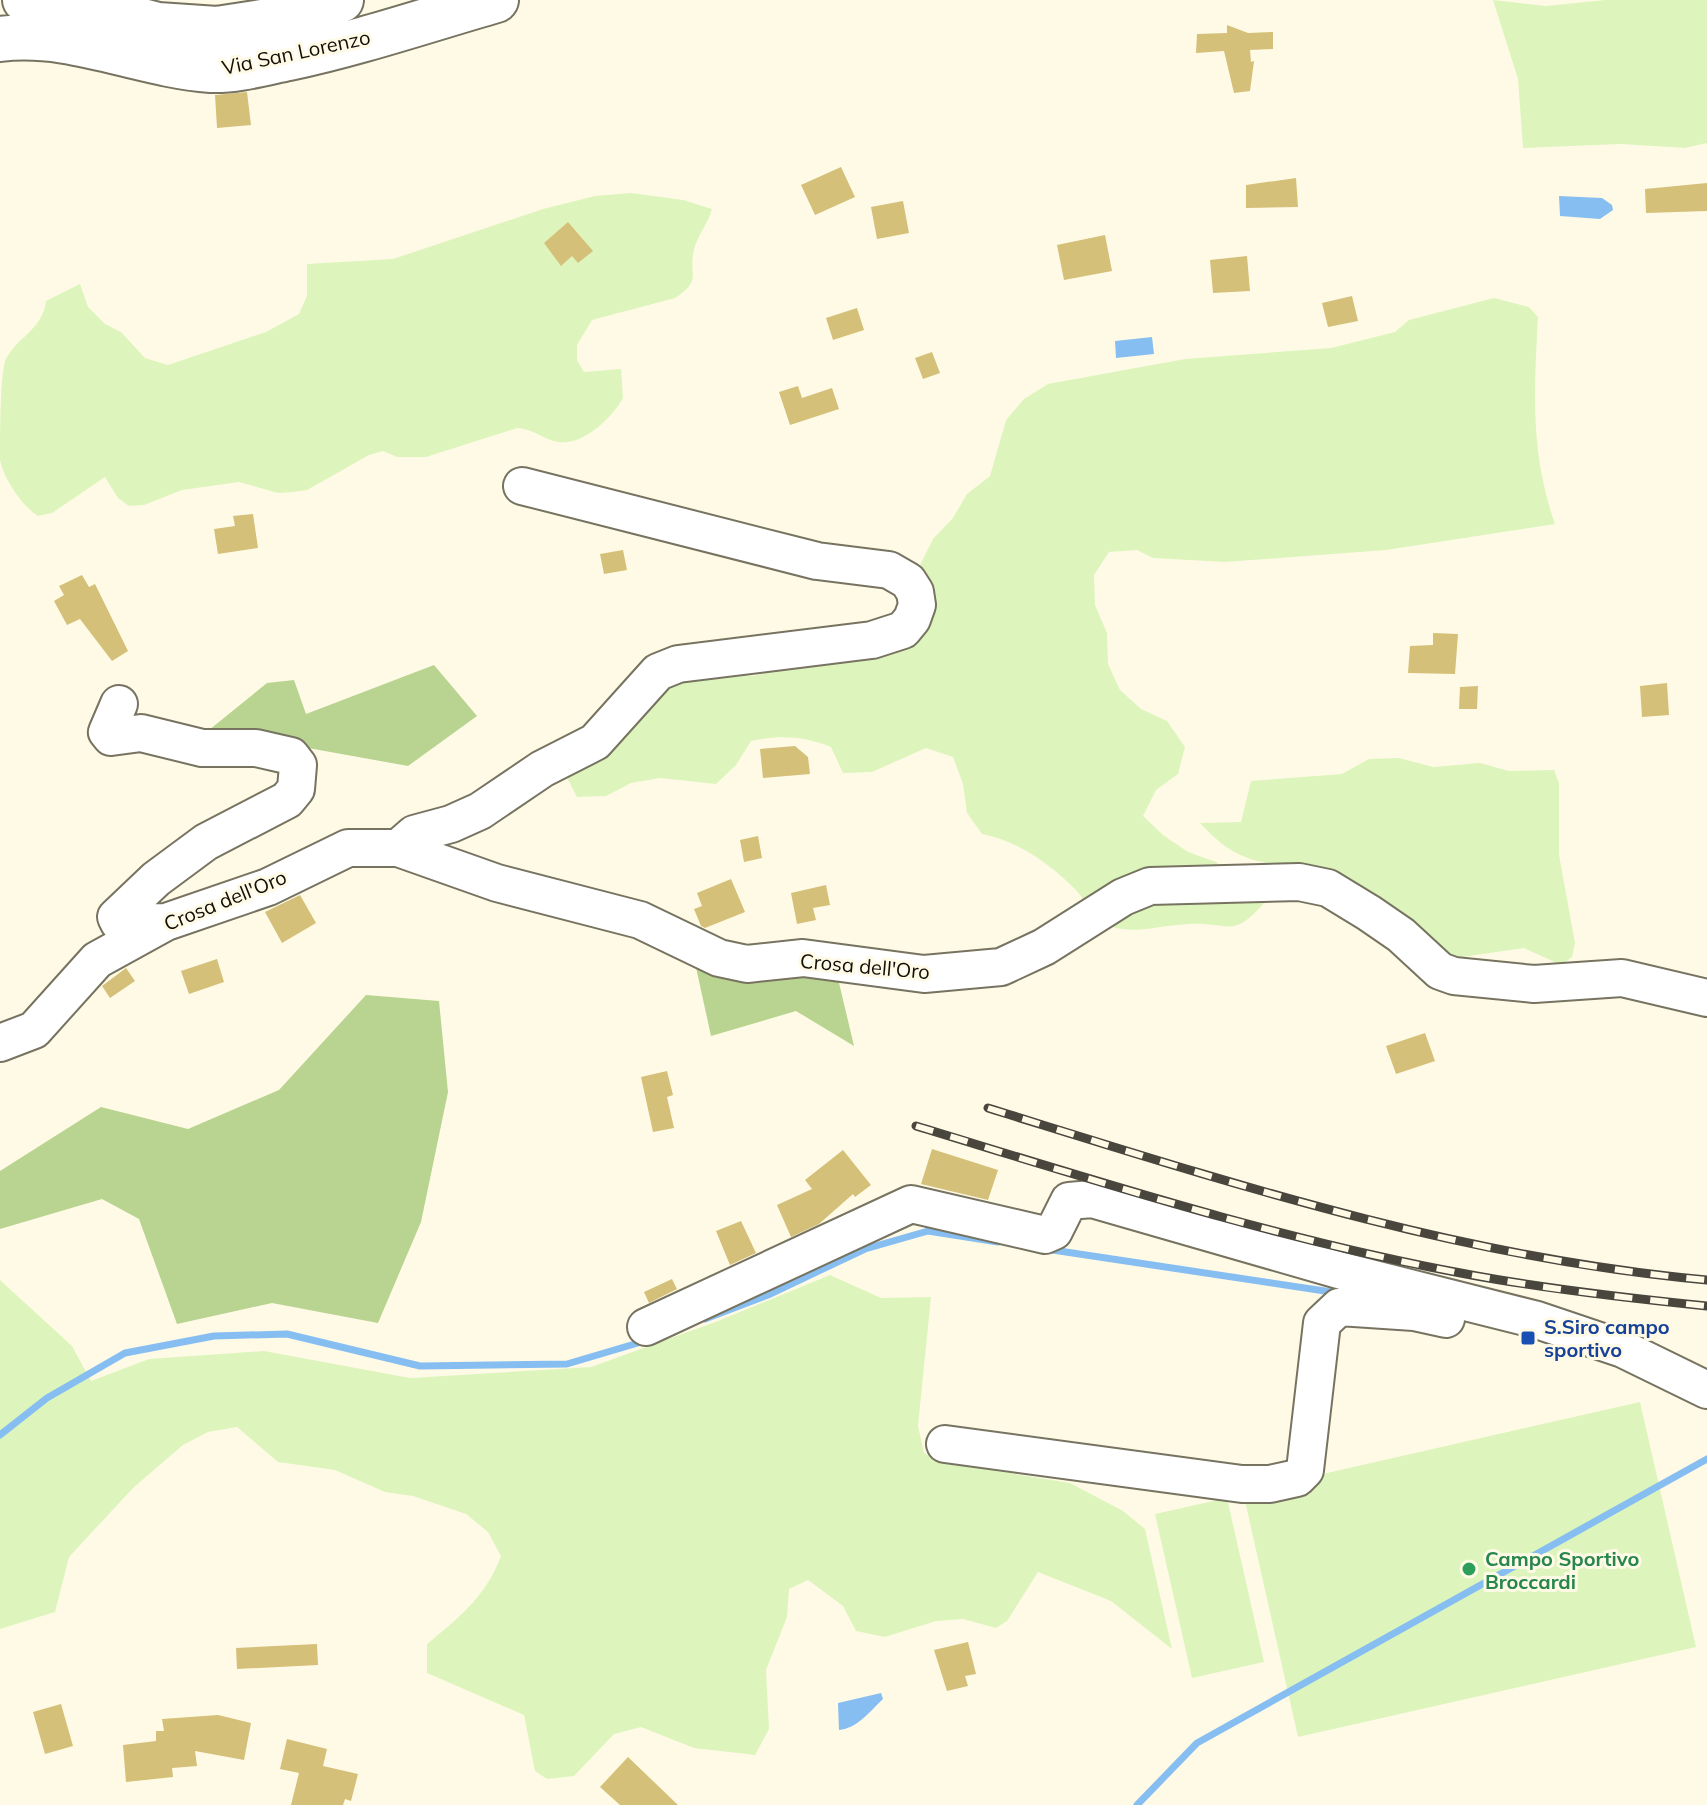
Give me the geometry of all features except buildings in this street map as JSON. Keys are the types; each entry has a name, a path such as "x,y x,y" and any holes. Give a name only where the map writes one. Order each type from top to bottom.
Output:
{"main road":[{"path":"0,3 24,0 82,6 158,25 217,29 275,20 341,0"},
{"name":"Via San Lorenzo","path":"0,39 20,37 74,41 171,65 214,70 327,50 496,0"}],"street":[{"path":"398,848 414,834 451,824 480,811 542,769 595,742 658,672 678,664 872,640 903,630 912,619 917,605 915,592 908,581 889,570 817,561 522,486"},
{"path":"119,704 107,732 111,737 141,733 202,748 256,748 291,756 298,765 296,789 287,800 206,842 156,879 116,917 119,923 166,922"},
{"name":"Crosa dell'Oro","path":"0,1043 34,1030 97,960 166,922 268,887 348,848 398,848 497,883 640,920 719,958 747,964 803,958 924,974 1001,967 1044,947 1123,897 1150,886 1299,882 1328,888 1401,935 1440,971 1454,976 1534,984 1622,978 1707,998"},
{"path":"646,1327 911,1204 1045,1235 1054,1231 1069,1201 1092,1199 1328,1267 1537,1320 1623,1349 1707,1390"},
{"path":"945,1444 1242,1484 1270,1484 1297,1478 1305,1470 1322,1323 1339,1307 1414,1312 1501,1330 1537,1320"}],"green space":[{"path":"1493,0 1546,6 1605,0 1707,0 1707,143 1685,148 1621,144 1523,148 1518,79"},
{"path":"631,193 683,200 712,209 694,250 692,281 684,292 675,298 592,320 577,345 577,360 584,372 621,369 623,398 604,422 577,440 558,442 517,428 426,457 397,457 383,451 369,455 307,490 278,493 239,482 182,490 144,505 129,506 118,498 105,477 52,513 38,516 20,499 5,475 0,460 5,361 40,320 46,301 80,284 88,307 105,324 121,332 145,358 168,365 266,332 299,314 307,296 307,264 393,259 543,209 595,196"},
{"path":"1494,298 1529,307 1538,317 1535,396 1538,446 1541,472 1555,524 1386,550 1225,562 1153,558 1137,550 1109,552 1094,575 1095,605 1107,633 1108,664 1120,690 1141,709 1167,721 1185,747 1178,774 1156,790 1143,816 1188,852 1216,862 1265,902 1245,921 1230,926 1189,924 1139,930 1104,924 1076,890 1055,871 1021,848 982,834 967,813 963,784 953,757 926,748 872,772 843,773 831,747 801,739 762,739 751,741 736,765 716,784 660,778 631,783 606,796 577,797 564,772 670,683 695,667 753,676 851,652 927,590 920,565 933,539 953,518 967,494 990,476 1006,420 1024,399 1048,384 1185,359 1331,348 1395,332 1409,320"},
{"path":"434,665 477,716 408,766 209,730 267,683 294,680 306,714"},
{"path":"1399,758 1433,767 1480,763 1509,771 1554,770 1559,783 1559,855 1575,943 1572,957 1561,965 1524,948 1455,958 1299,866 1268,863 1233,851 1200,823 1241,822 1251,781 1342,774 1369,759"},
{"path":"692,949 835,966 854,1046 796,1011 711,1036"},
{"path":"366,995 439,1001 448,1092 421,1222 378,1323 272,1303 177,1324 139,1219 102,1199 0,1229 0,1171 101,1107 188,1129 279,1090"},
{"path":"830,1275 881,1298 931,1297 918,1426 924,1453 942,1462 1070,1483 1123,1511 1145,1529 1172,1649 1111,1601 1038,1572 1007,1621 996,1628 963,1619 936,1621 885,1637 856,1631 843,1606 808,1580 789,1589 787,1617 766,1670 769,1729 755,1755 694,1748 641,1727 614,1734 574,1776 547,1779 535,1771 524,1715 427,1673 427,1644 461,1615 480,1594 495,1570 501,1556 488,1532 466,1514 413,1496 385,1492 335,1470 278,1462 237,1427 208,1432 183,1445 133,1488 69,1557 55,1612 0,1629 0,1280 72,1346 91,1381 149,1359 264,1351 410,1378 591,1367 718,1321"},
{"name":"Campo Sportivo Broccardi","path":"1640,1402 1696,1647 1298,1737 1243,1492"},
{"path":"1227,1498 1264,1662 1192,1678 1155,1514"}],"water":[{"path":"1559,196 1602,198 1612,205 1613,210 1600,219 1560,216"},
{"path":"1152,337 1154,354 1116,358 1115,341"},
{"path":"881,1693 883,1699 864,1718 839,1730 838,1703"}],"waterway":[{"path":"705,1319 768,1295 865,1249 928,1231 998,1242"},
{"path":"1046,1249 1338,1293"},
{"path":"0,1435 47,1398 125,1353 214,1336 287,1334 420,1366 567,1364 648,1340"},
{"path":"1137,1805 1197,1743 1707,1459"}],"railway":[{"path":"988,1108 1254,1189 1433,1235 1523,1254 1707,1280"},
{"path":"916,1126 1189,1208 1396,1260 1526,1284 1707,1306"}],"place":[{"name":"S.Siro campo sportivo","path":"1528,1338"},
{"name":"Campo Sportivo Broccardi","path":"1469,1569"}]}
